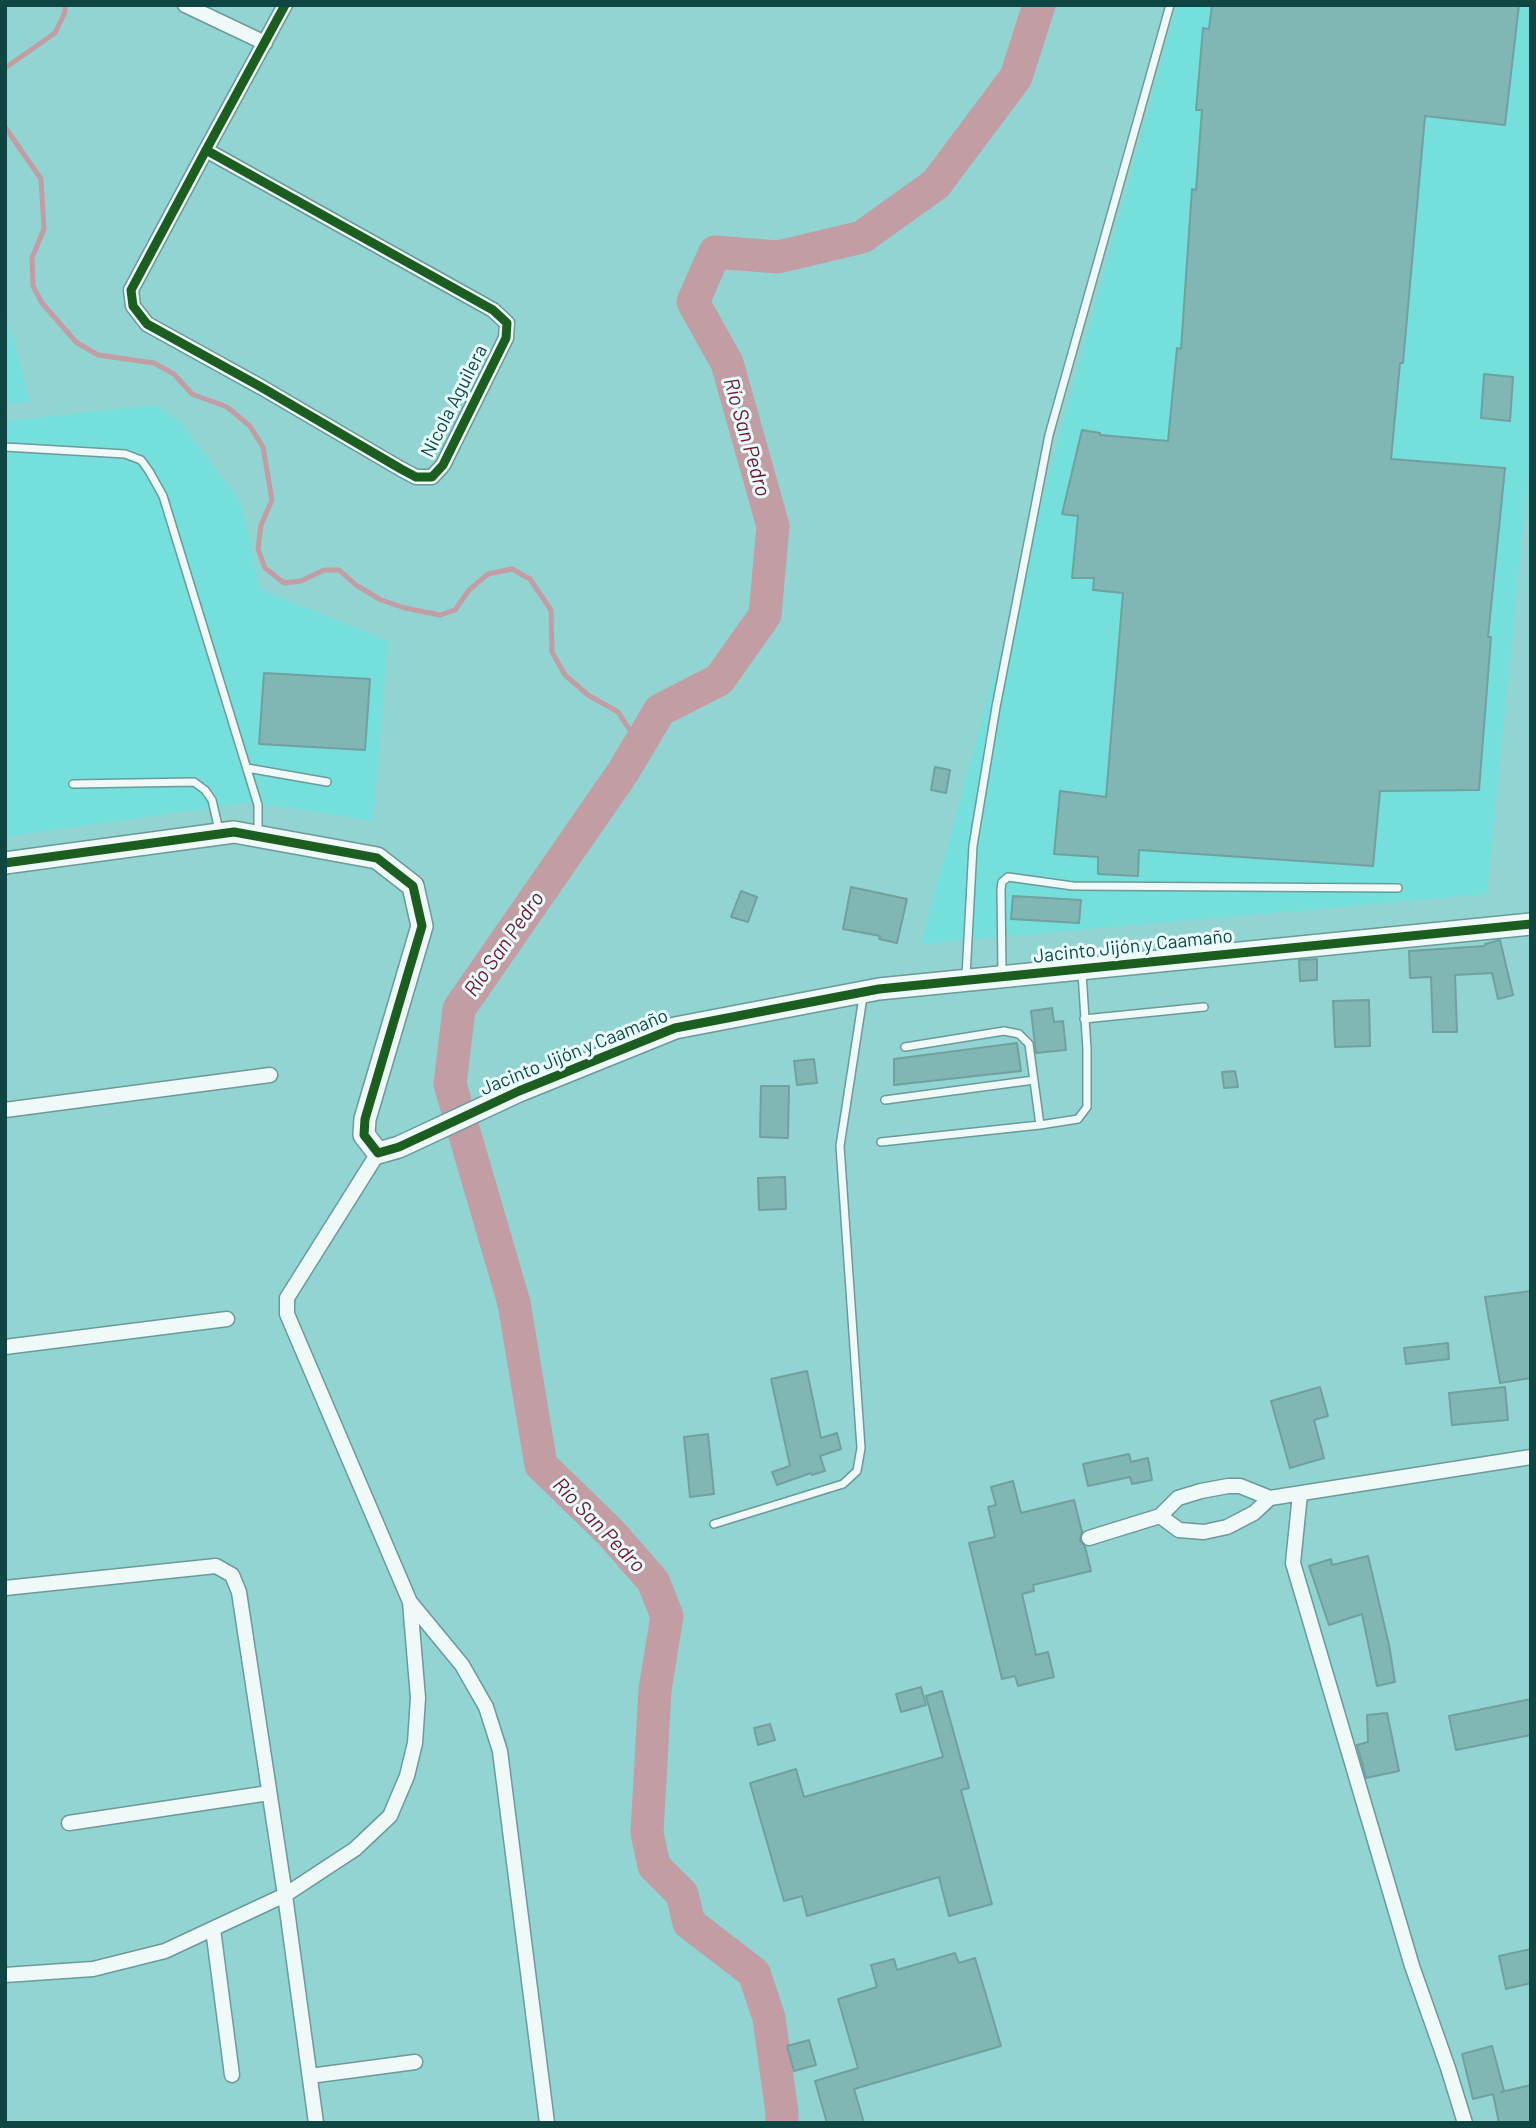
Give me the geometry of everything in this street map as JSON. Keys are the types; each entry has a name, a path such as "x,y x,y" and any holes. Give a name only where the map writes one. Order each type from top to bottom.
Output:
{"street":[{"path":"185,5 265,43"},
{"path":"208,146 285,5"},
{"name":"Nicola Aguilera","path":"208,146 493,310 507,323 506,338 443,465 432,477 416,477 401,469 147,324 133,306 131,290 208,146"},
{"path":"5,863 234,832 377,858 413,886 422,926 365,1119 364,1135 378,1153 286,1298 287,1314 410,1602 462,1665 486,1707 500,1751 547,2123"},
{"name":"Jacinto Jijón y Caamaño","path":"378,1153 399,1147 519,1091 676,1028 864,992 1531,923"},
{"path":"5,1110 270,1076"},
{"path":"5,1347 227,1319"},
{"path":"1089,1538 1160,1516 1178,1498 1228,1486 1251,1489 1270,1498 1531,1457"},
{"path":"1300,1494 1293,1563 1412,1966 1465,2123"},
{"path":"1160,1516 1179,1530 1204,1532 1227,1527 1254,1513 1270,1498"},
{"path":"5,1588 216,1566 232,1574 239,1592 316,2123"},
{"path":"5,1975 93,1969 166,1951 285,1895 355,1849 390,1816 407,1776 415,1743 418,1698 410,1602"},
{"path":"69,1823 269,1793"},
{"path":"213,1928 232,2075"},
{"path":"310,2077 415,2062"}],"lane":[{"path":"966,981 973,846 996,707 1049,435 1170,5"},
{"path":"5,447 125,454 141,460 163,496 258,805 258,837"},
{"path":"247,768 327,782"},
{"path":"73,784 194,782 205,790 212,800 220,834"},
{"path":"1002,977 1001,889 1002,882 1008,877 1073,886 1398,888"},
{"path":"881,1142 1078,1119 1087,1107 1087,1049 1082,969"},
{"path":"714,1524 843,1484 858,1471 861,1448 841,1146 864,992"},
{"path":"1084,1020 1204,1007"},
{"path":"905,1047 1004,1031 1018,1034 1028,1044 1040,1125"},
{"path":"885,1100 1034,1080"}],"shaded area":[{"path":"1177,5 1531,5 1531,448 1487,894 921,944"},
{"path":"5,311 30,402 5,404"},
{"path":"156,405 179,421 241,502 260,589 388,641 373,821 252,802 5,837 5,421"}],"building":[{"path":"1212,5 1519,5 1505,125 1425,116 1403,363 1400,363 1391,459 1505,468 1488,637 1491,637 1479,790 1380,791 1373,866 1139,850 1138,876 1098,874 1098,857 1054,854 1060,791 1106,797 1123,593 1093,590 1094,578 1072,578 1078,516 1062,514 1082,430 1100,435 1168,441 1177,348 1181,349 1192,189 1196,190 1202,110 1196,110 1203,28 1209,29"},
{"path":"1484,374 1513,377 1510,421 1481,418"},
{"path":"264,673 370,679 365,750 259,744"},
{"path":"935,767 950,770 946,793 931,790"},
{"path":"851,887 907,899 897,943 879,939 880,936 843,929"},
{"path":"741,891 757,897 748,922 731,917"},
{"path":"1013,896 1081,900 1079,923 1011,919"},
{"path":"1500,940 1513,995 1498,999 1492,973 1455,975 1457,1032 1433,1032 1431,977 1410,978 1409,951 1485,946"},
{"path":"1317,959 1317,980 1300,981 1299,960"},
{"path":"1369,1000 1370,1046 1335,1047 1333,1001"},
{"path":"1052,1008 1054,1022 1063,1021 1066,1050 1036,1053 1031,1011"},
{"path":"1017,1043 1021,1071 894,1085 894,1059"},
{"path":"814,1059 817,1083 797,1085 794,1061"},
{"path":"1235,1071 1238,1087 1224,1088 1222,1072"},
{"path":"761,1086 789,1086 788,1138 760,1137"},
{"path":"785,1177 786,1209 759,1210 758,1178"},
{"path":"1531,1291 1531,1378 1500,1383 1485,1297"},
{"path":"1448,1343 1449,1359 1406,1364 1404,1348"},
{"path":"807,1371 821,1438 837,1433 841,1449 820,1456 825,1471 777,1485 772,1472 790,1466 771,1379"},
{"path":"1320,1387 1328,1416 1314,1420 1324,1458 1290,1468 1271,1401"},
{"path":"1505,1387 1508,1420 1452,1425 1449,1393"},
{"path":"708,1434 714,1494 690,1497 684,1437"},
{"path":"1129,1454 1131,1462 1148,1458 1152,1480 1132,1484 1130,1477 1088,1486 1083,1464"},
{"path":"1013,1481 1021,1513 1074,1500 1082,1532 1080,1540 1085,1547 1091,1571 1033,1585 1034,1591 1022,1594 1036,1655 1048,1652 1054,1677 1018,1686 1015,1676 1002,1679 969,1543 995,1537 988,1507 996,1505 991,1487"},
{"path":"1368,1556 1395,1682 1377,1686 1362,1614 1329,1625 1309,1566 1331,1559 1332,1565"},
{"path":"921,1687 926,1705 901,1712 896,1694"},
{"path":"942,1691 969,1788 961,1790 992,1904 949,1916 939,1877 807,1916 802,1896 784,1901 750,1783 796,1769 804,1797 943,1757 926,1696"},
{"path":"1531,1699 1531,1735 1456,1750 1449,1716"},
{"path":"1387,1713 1399,1771 1366,1778 1357,1745 1368,1742 1367,1715"},
{"path":"770,1724 775,1740 758,1745 754,1728"},
{"path":"1531,1949 1531,1983 1506,1989 1499,1956"},
{"path":"955,1953 959,1963 975,1958 1001,2046 854,2089 864,2123 827,2123 815,2081 858,2068 838,1999 877,1987 871,1965 894,1959 897,1970"},
{"path":"809,2040 816,2065 794,2071 787,2046"},
{"path":"1492,2046 1504,2091 1501,2092 1531,2085 1531,2123 1499,2123 1493,2094 1473,2099 1462,2054"}],"waterway":[{"path":"5,68 55,33 65,12 65,5"},
{"name":"Río San Pedro","path":"782,2123 769,2018 754,1973 689,1923 682,1894 654,1866 647,1833 655,1690 667,1616 653,1581 611,1533 541,1465 514,1303 450,1084 459,1009 623,772 660,710 719,680 765,615 773,526 727,363 693,302 715,252 778,257 862,237 936,184 1016,77 1039,5"},
{"path":"5,127 41,179 44,229 32,258 33,286 42,303 76,342 98,355 154,363 174,374 192,394 227,407 250,426 263,447 272,500 261,525 258,549 265,568 284,583 301,581 324,570 339,570 356,585 381,600 440,615 455,610 469,590 488,574 512,569 530,579 551,610 552,652 565,675 588,695 618,712 639,744"}],"cycle path":[{"path":"206,150 493,310 507,323 506,338 443,465 432,477 416,477 401,469 147,324 133,306 131,290 206,150 285,5"},
{"path":"5,863 234,832 377,858 413,886 422,926 365,1119 364,1135 378,1153 399,1147 519,1091 675,1028 879,989 1531,924"}]}
